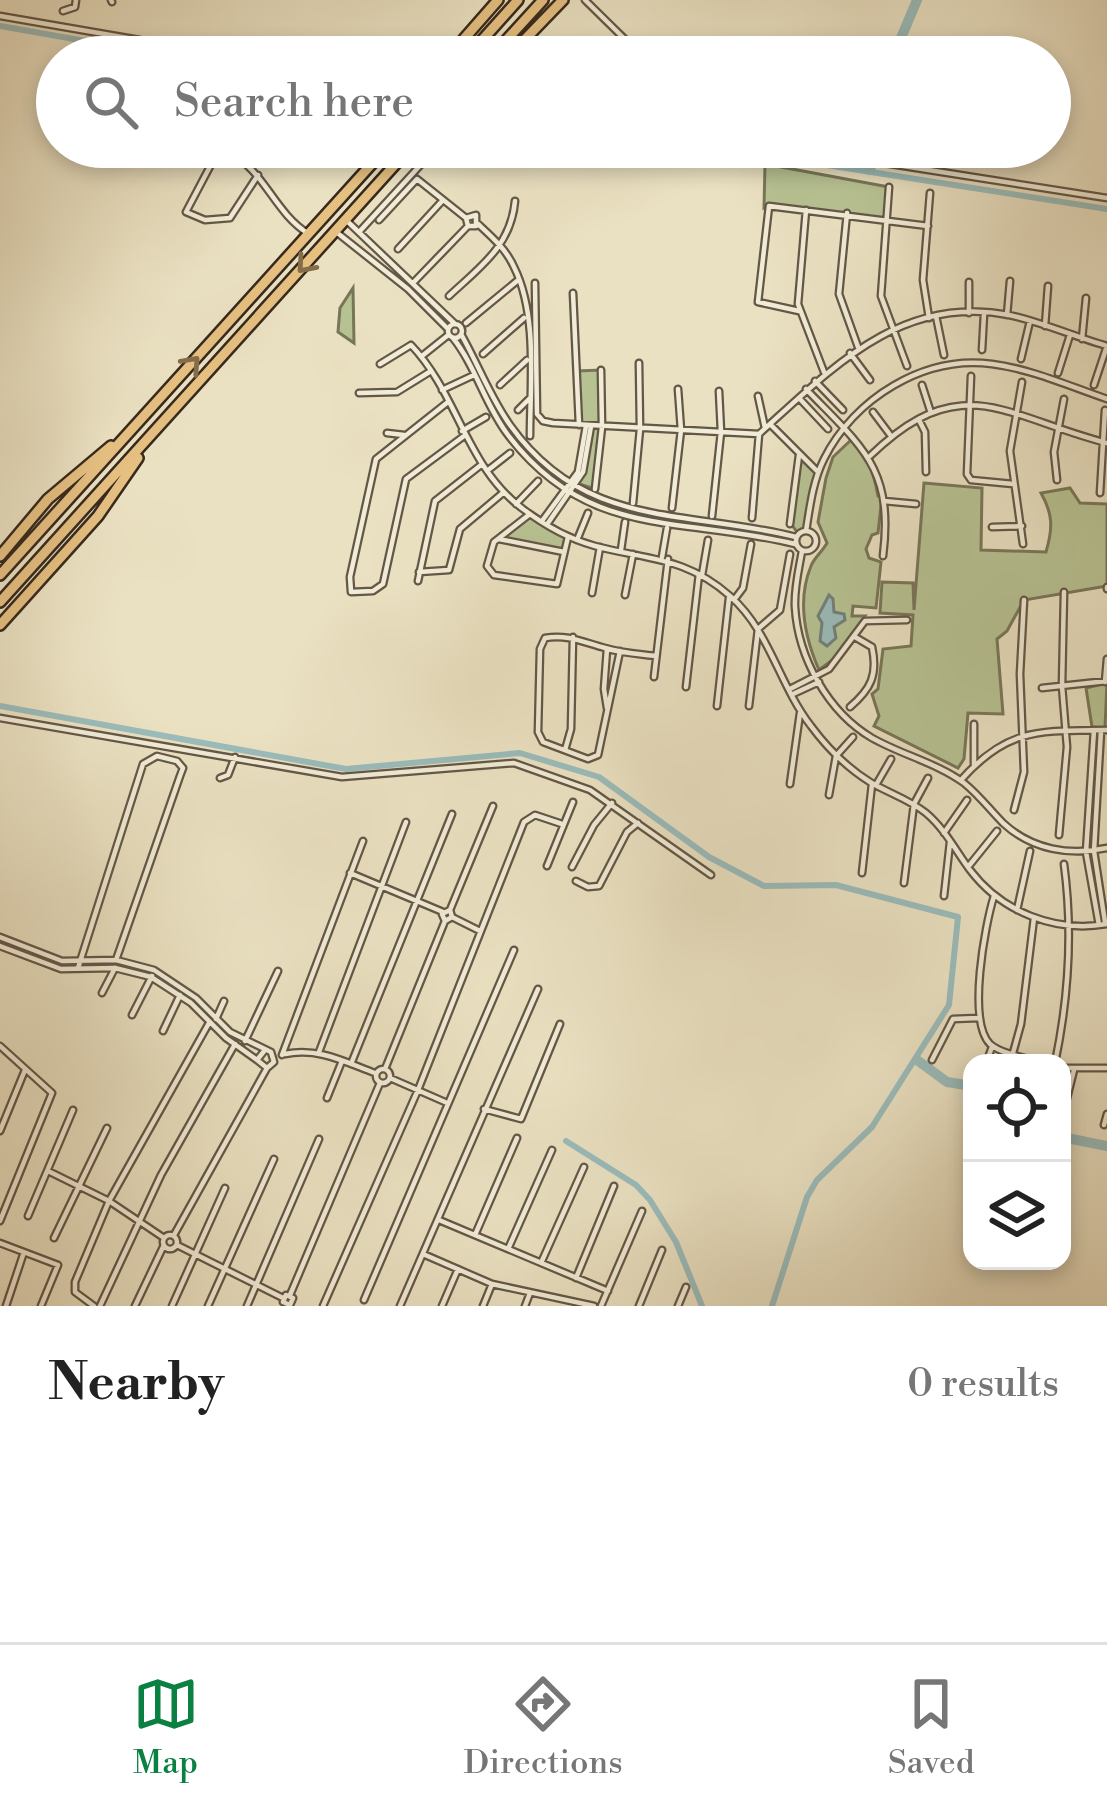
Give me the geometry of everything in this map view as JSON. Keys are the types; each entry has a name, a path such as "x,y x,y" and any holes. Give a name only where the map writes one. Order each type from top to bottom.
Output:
{"main road":[{"path":"467,36 499,0"},
{"path":"486,36 518,0"},
{"path":"510,36 543,0"},
{"path":"528,36 561,0"},
{"path":"0,575 368,168"},
{"path":"0,602 393,168"},
{"path":"0,556 38,512 142,419"},
{"path":"0,625 86,528 157,430"},
{"path":"38,512 52,506 55,512 50,521"},
{"path":"75,519 91,512 93,518 86,528"}],"street":[{"path":"63,10 75,7 76,0"},
{"path":"585,0 622,36"},
{"path":"597,0 599,12"},
{"path":"0,16 99,36"},
{"path":"210,168 185,212 205,220 230,218 258,175"},
{"path":"250,168 288,220 308,234"},
{"path":"360,232 418,168"},
{"path":"914,168 1107,198"},
{"path":"379,220 414,180 423,181 467,222"},
{"path":"889,187 881,296 907,366"},
{"path":"930,193 923,289 944,355"},
{"path":"398,250 443,200"},
{"path":"449,296 502,246 512,226 514,201"},
{"path":"477,220 479,203"},
{"path":"799,311 760,305 757,297 766,209 773,204 928,226"},
{"path":"806,209 799,311 824,372"},
{"path":"847,214 840,302 858,347"},
{"path":"346,220 414,282 451,332 509,437 531,464 614,514 796,540"},
{"path":"467,222 477,220"},
{"path":"408,289 467,222 477,220"},
{"path":"477,220 502,246 518,280 526,317 530,436"},
{"path":"335,231 408,289 451,332 461,334"},
{"path":"466,322 518,280"},
{"path":"1007,315 1010,281"},
{"path":"969,282 969,313"},
{"path":"535,283 538,414 543,422 721,432 765,429 824,372 858,347 932,317 969,313 1007,315 1107,346 1094,385"},
{"path":"1045,326 1048,286"},
{"path":"544,523 580,466 586,426 573,293"},
{"path":"1082,339 1086,298"},
{"path":"982,350 984,314"},
{"path":"483,354 526,317"},
{"path":"1022,359 1030,321"},
{"path":"422,356 461,327 506,421 568,489"},
{"path":"1058,373 1070,335"},
{"path":"380,364 411,345 431,371 484,468 503,493 530,514 577,540 665,558 701,574 731,597 758,629 800,712 836,757 914,804 944,833 994,896 1034,918 1072,927 1104,924 1090,851 1101,730 1046,729 1023,735 1000,744 961,780"},
{"path":"850,352 870,380"},
{"path":"500,385 529,358"},
{"path":"633,503 640,429 639,363"},
{"path":"796,540 806,531 816,478 843,428 882,392 924,371 959,363 989,363 1029,371 1107,399"},
{"path":"595,489 602,370"},
{"path":"359,393 398,392 431,371"},
{"path":"442,390 474,375"},
{"path":"971,376 967,474 977,481 1013,484"},
{"path":"815,381 843,410"},
{"path":"1022,382 1010,451 1023,544"},
{"path":"922,385 931,413"},
{"path":"672,508 681,430 678,389"},
{"path":"806,389 870,456 884,501 884,556"},
{"path":"712,516 721,432 719,392"},
{"path":"752,518 765,429 758,396"},
{"path":"798,397 828,429"},
{"path":"518,410 530,398"},
{"path":"1057,479 1054,452 1064,399"},
{"path":"448,402 376,459 350,577 351,592 373,591 383,584 406,479 486,417"},
{"path":"870,456 917,418 970,404 1016,412 1104,442"},
{"path":"1100,493 1106,410"},
{"path":"873,412 891,436"},
{"path":"917,418 925,432 926,472"},
{"path":"765,429 817,471"},
{"path":"387,433 404,435"},
{"path":"418,581 435,502 510,453"},
{"path":"790,524 799,455"},
{"path":"516,504 538,481"},
{"path":"419,572 445,572 454,562 465,522 503,493"},
{"path":"884,501 916,504"},
{"path":"577,540 588,513"},
{"path":"530,514 497,538 487,566 494,574 548,585 560,580 568,537"},
{"path":"621,550 625,522"},
{"path":"992,527 1022,526"},
{"path":"654,677 667,528"},
{"path":"802,551 810,551 816,541 806,531"},
{"path":"497,538 564,552"},
{"path":"686,687 708,540"},
{"path":"796,540 802,551 795,603 797,629 818,680 836,707 870,736 961,780 1020,836 1055,851 1107,848"},
{"path":"717,706 731,597 743,588 751,544"},
{"path":"592,593 600,547"},
{"path":"625,596 634,552"},
{"path":"749,706 758,629 780,610 790,554"},
{"path":"1059,836 1067,730 1062,686 1064,592"},
{"path":"1014,810 1024,772 1020,674 1024,600"},
{"path":"791,692 818,680 836,663 865,622 907,620"},
{"path":"620,651 601,747 594,759 543,742 538,732 542,641 549,636 573,638 656,656"},
{"path":"850,707 870,689 874,677 872,647 855,637"},
{"path":"565,751 571,729 573,638"},
{"path":"608,649 604,689 608,708"},
{"path":"1042,688 1106,681 1107,658"},
{"path":"790,784 800,712"},
{"path":"0,718 342,777 514,763 568,780 612,803 711,875"},
{"path":"974,724 974,765"},
{"path":"829,795 836,757 853,737"},
{"path":"78,968 143,764 157,756 177,761 183,768 102,993"},
{"path":"220,778 228,776 235,757"},
{"path":"862,873 874,784 892,759"},
{"path":"904,883 914,804 928,778"},
{"path":"944,833 967,800"},
{"path":"547,866 573,802"},
{"path":"572,867 594,825 612,803"},
{"path":"135,1306 164,1242 174,1235 274,1058 305,1050 376,1073 385,1069 493,806"},
{"path":"351,1064 452,814"},
{"path":"323,1306 418,1090 527,818 539,816 562,824"},
{"path":"319,1052 406,822"},
{"path":"576,881 598,886 627,832 638,824"},
{"path":"968,867 997,831"},
{"path":"282,1054 363,841"},
{"path":"944,896 950,841"},
{"path":"1017,911 1030,851"},
{"path":"1057,1054 1072,927 1064,864"},
{"path":"350,873 481,931"},
{"path":"989,1054 992,1047 978,1018 994,896"},
{"path":"992,1047 1013,1053 1034,918"},
{"path":"3,943 62,961 116,964 153,974 196,998 212,1021 274,1058"},
{"path":"3,943 40,963 78,968 116,964"},
{"path":"364,1300 514,950"},
{"path":"245,1041 278,971"},
{"path":"153,974 267,1068"},
{"path":"133,1015 153,974"},
{"path":"400,1306 538,988"},
{"path":"163,1031 181,995"},
{"path":"224,1001 109,1201 75,1282 75,1292 97,1306 235,1044"},
{"path":"932,1060 953,1018 978,1018"},
{"path":"484,1109 521,1119 560,1024"},
{"path":"0,1046 52,1093 0,1221"},
{"path":"257,1060 265,1050"},
{"path":"327,1098 342,1061"},
{"path":"1071,1069 1107,1068"},
{"path":"385,1069 390,1078 448,1102"},
{"path":"0,1131 26,1070"},
{"path":"1071,1085 1075,1070"},
{"path":"376,1073 380,1083"},
{"path":"288,1301 380,1083 390,1078"},
{"path":"28,1216 73,1110"},
{"path":"1104,1125 1107,1114"},
{"path":"55,1238 107,1129"},
{"path":"475,1235 517,1138"},
{"path":"247,1306 319,1139"},
{"path":"508,1249 552,1150"},
{"path":"208,1306 274,1159"},
{"path":"541,1263 584,1167"},
{"path":"48,1171 109,1201 172,1249 177,1245"},
{"path":"0,1184 13,1189"},
{"path":"576,1277 614,1186"},
{"path":"172,1306 225,1188"},
{"path":"423,1254 492,1284 597,1306 643,1210"},
{"path":"439,1220 608,1291"},
{"path":"174,1235 177,1245 195,1257 302,1306"},
{"path":"0,1243 58,1265 41,1306"},
{"path":"639,1306 662,1250"},
{"path":"6,1306 24,1252"},
{"path":"442,1306 458,1270"},
{"path":"483,1306 492,1284"},
{"path":"678,1306 686,1287"},
{"path":"525,1306 530,1293"},
{"path":"45,1297 57,1306"},
{"path":"563,1306 567,1298"}],"green space":[{"path":"765,168 889,187 886,219 773,204 764,208"},
{"path":"353,288 354,343 338,332 340,308"},
{"path":"601,370 602,427 595,489 576,483 583,472 591,427 579,426 577,371"},
{"path":"851,440 866,459 882,497 878,533 866,549 869,558 881,562 876,608 853,606 852,616 865,616 839,655 819,670 807,632 804,592 812,563 827,543 818,522 826,478 833,457"},
{"path":"800,458 817,471 805,529 797,532 792,525"},
{"path":"924,483 982,488 981,550 1046,552 1051,521 1041,493 1070,488 1080,503 1107,504 1107,586 1024,600 1007,631 997,639 1003,714 968,713 964,759 958,768 874,726 879,716 872,694 878,689 883,649 911,646 913,615 880,613 882,582 913,583 914,610"},
{"path":"530,514 568,537 564,552 497,538"},
{"path":"1107,683 1105,728 1092,727 1086,688"}],"water":[{"path":"829,595 834,612 844,614 845,620 834,627 836,638 827,646 820,641 818,616"}],"waterway":[{"path":"902,36 917,0"},
{"path":"0,26 57,36"},
{"path":"845,168 1107,209"},
{"path":"0,706 346,769 520,753 599,777 709,857 764,886 836,885 958,917 949,1005 872,1127 817,1180 807,1197 772,1306"},
{"path":"917,1060 947,1082 963,1085"},
{"path":"1071,1139 1107,1146"},
{"path":"566,1141 636,1185 650,1200 676,1242 702,1306"}]}
